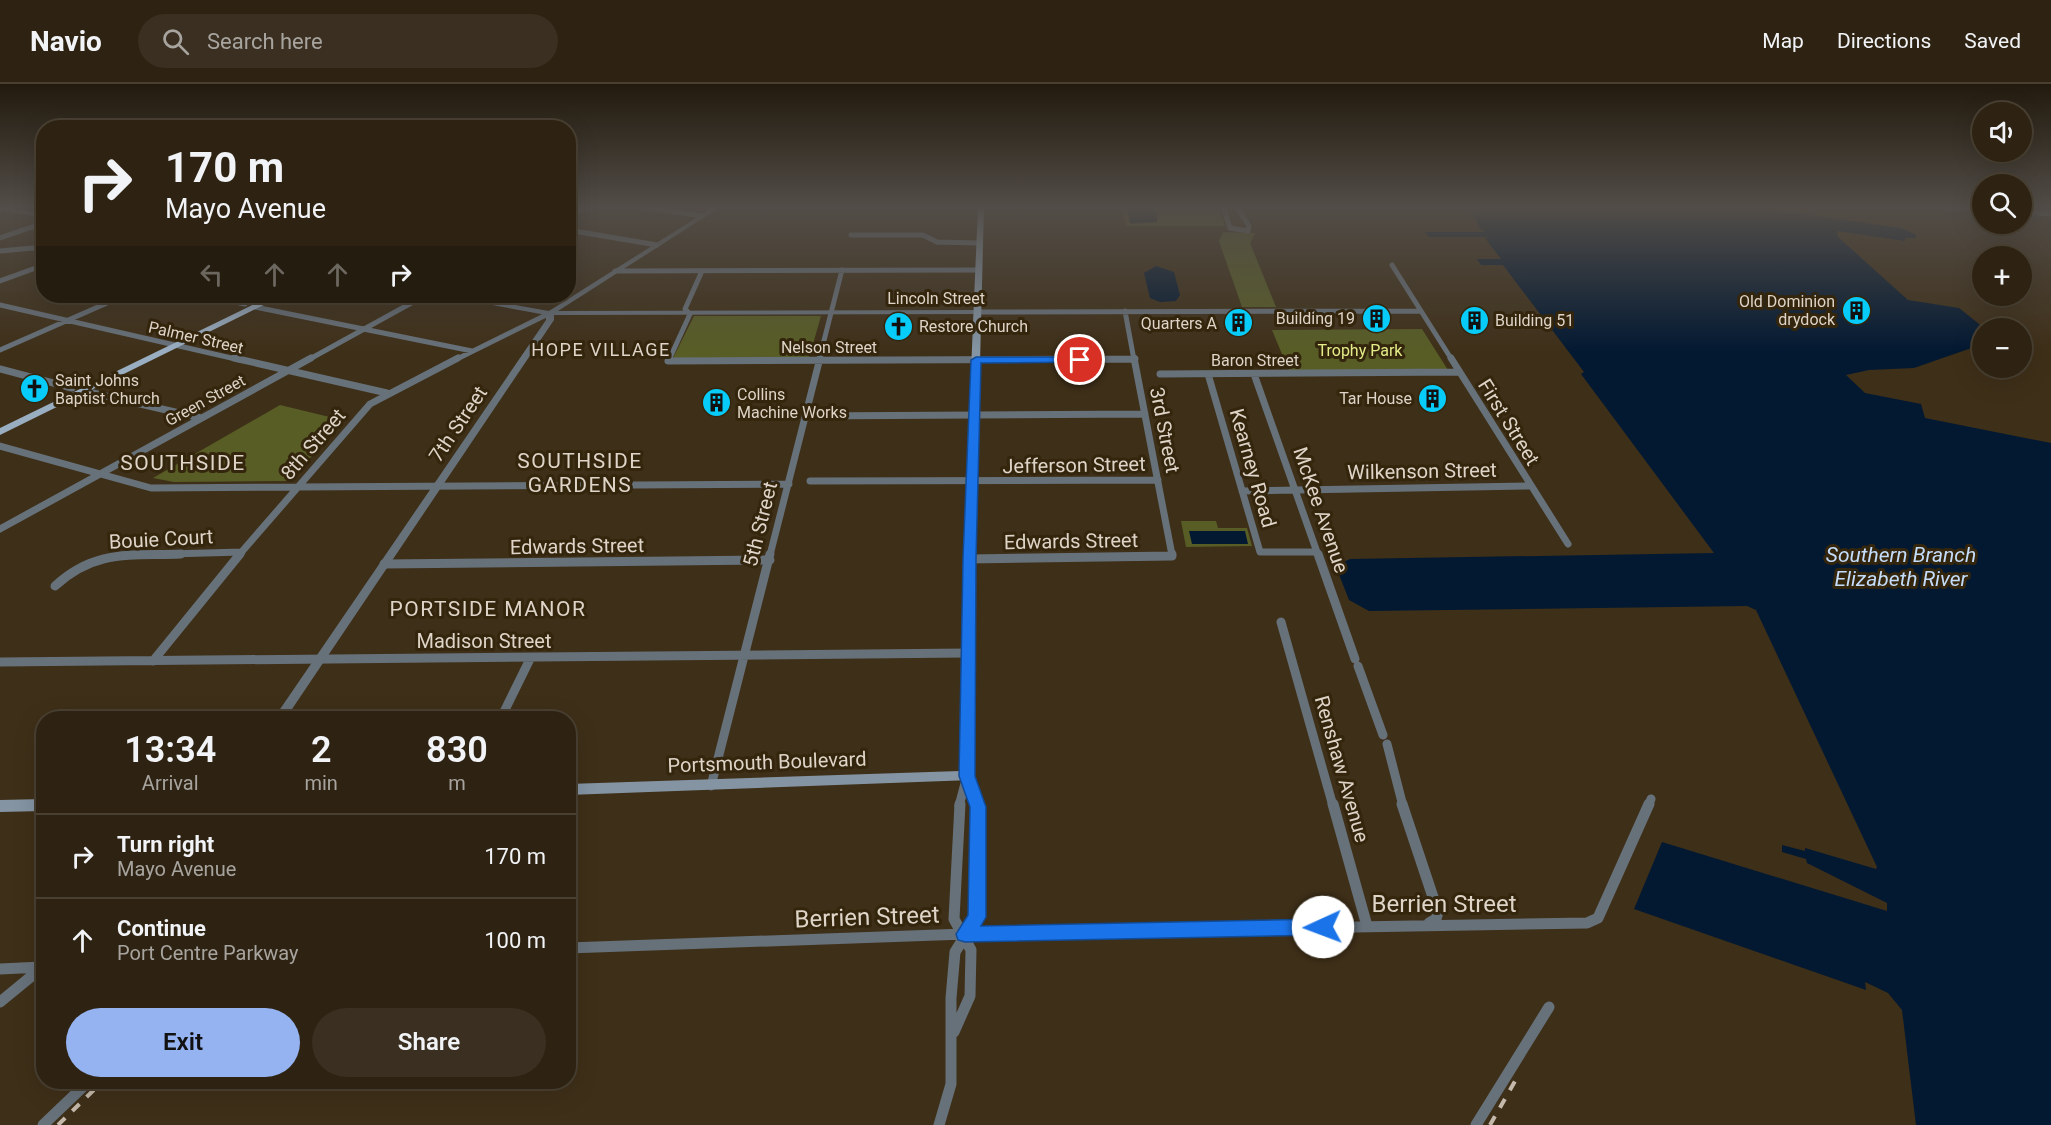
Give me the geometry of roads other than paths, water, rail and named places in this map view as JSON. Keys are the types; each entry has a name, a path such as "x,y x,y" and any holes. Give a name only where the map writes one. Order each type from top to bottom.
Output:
{"main road":[{"path":"967,776 969,559 979,255"},
{"path":"250,306 254,303"},
{"path":"0,423 258,303"},
{"path":"0,432 84,391 170,344"},
{"name":"Portsmouth Boulevard","path":"576,790 967,776"},
{"path":"0,806 36,805"}],"street":[{"name":"7th Street","path":"576,297 642,255"},
{"name":"First Street","path":"1392,265 1568,544"},
{"path":"0,281 36,268"},
{"name":"5th Street","path":"711,786 842,270"},
{"path":"615,272 979,270"},
{"path":"690,314 685,309 702,271"},
{"path":"0,350 107,303"},
{"path":"236,303 473,351"},
{"name":"Green Street","path":"0,529 411,303"},
{"name":"Lincoln Street","path":"491,303 550,314 1125,311 1422,314"},
{"name":"7th Street","path":"285,711 550,320 550,314 567,303"},
{"name":"Palmer Street","path":"0,305 387,393"},
{"name":"3rd Street","path":"1125,311 1173,556"},
{"name":"8th Street","path":"153,661 242,552 370,404 387,393 550,314"},
{"name":"Nelson Street","path":"690,314 668,362 1134,359"},
{"path":"0,369 72,388"},
{"name":"Baron Street","path":"1160,374 1459,372"},
{"name":"Kearney Road","path":"1208,374 1260,552 1316,552"},
{"name":"McKee Avenue","path":"1254,374 1273,423 1292,488 1394,765 1400,798 1437,908 1436,919 1426,924"},
{"path":"84,391 201,418"},
{"path":"806,416 973,417 1145,414"},
{"path":"0,446 152,488 789,484"},
{"name":"Jefferson Street","path":"810,481 1158,480"},
{"name":"Wilkenson Street","path":"1242,491 1292,488 1530,486"},
{"name":"Bouie Court","path":"55,586 71,571 90,561 107,558 242,552"},
{"name":"Edwards Street","path":"969,559 1173,556"},
{"name":"Edwards Street","path":"384,564 770,560"},
{"name":"Renshaw Avenue","path":"1281,622 1351,862 1367,926"},
{"name":"Madison Street","path":"0,662 530,659 968,653"},
{"path":"504,711 530,659"},
{"path":"953,1032 970,996 971,950 965,934 954,919 959,807 967,776"},
{"path":"939,1125 951,1083 953,1032 951,998 955,952 977,917 978,807 967,776"},
{"name":"Berrien Street","path":"576,948 965,934 1426,924 1587,923 1598,918 1651,799"},
{"path":"0,969 36,967"},
{"path":"0,1002 36,973"},
{"path":"1476,1125 1549,1007"},
{"path":"43,1125 80,1089"}],"water":[{"name":"Southern Branch Elizabeth River","path":"1498,255 1858,255 1908,300 1959,308 1972,318 1972,348 1914,368 1869,370 1846,375 1865,393 1921,404 1925,418 2051,443 2051,1125 1916,1125 1902,1010 1888,993 1865,982 1866,990 1634,909 1662,842 1887,911 1887,903 1807,863 1806,859 1782,852 1782,845 1805,851 1805,848 1876,869 1877,867 1756,610 1747,606 1369,611 1349,600 1338,572 1339,564 1350,559 1714,553 1581,374 1584,372 1503,265 1481,265 1477,259 1501,259"},
{"path":"1156,266 1174,272 1180,295 1176,301 1160,302 1150,298 1144,273"},
{"path":"1189,531 1245,531 1248,544 1192,544"}],"railway":[{"path":"1490,1125 1518,1076"},
{"path":"58,1125 95,1089"}],"place":[{"name":"Old Dominion drydock","path":"1856,310"},
{"name":"Building 19","path":"1376,318"},
{"name":"Building 51","path":"1474,320"},
{"name":"Quarters A","path":"1238,323"},
{"name":"Restore Church","path":"898,326"},
{"name":"Saint Johns Baptist Church","path":"34,389"},
{"name":"Tar House","path":"1433,398"},
{"name":"Collins Machine Works","path":"716,403"}],"district":[{"name":"HOPE VILLAGE","path":"601,350"},
{"name":"SOUTHSIDE","path":"183,463"},
{"name":"SOUTHSIDE GARDENS","path":"580,473"},
{"name":"PORTSIDE MANOR","path":"488,609"}],"park label":[{"name":"Trophy Park","path":"1360,350"}]}
